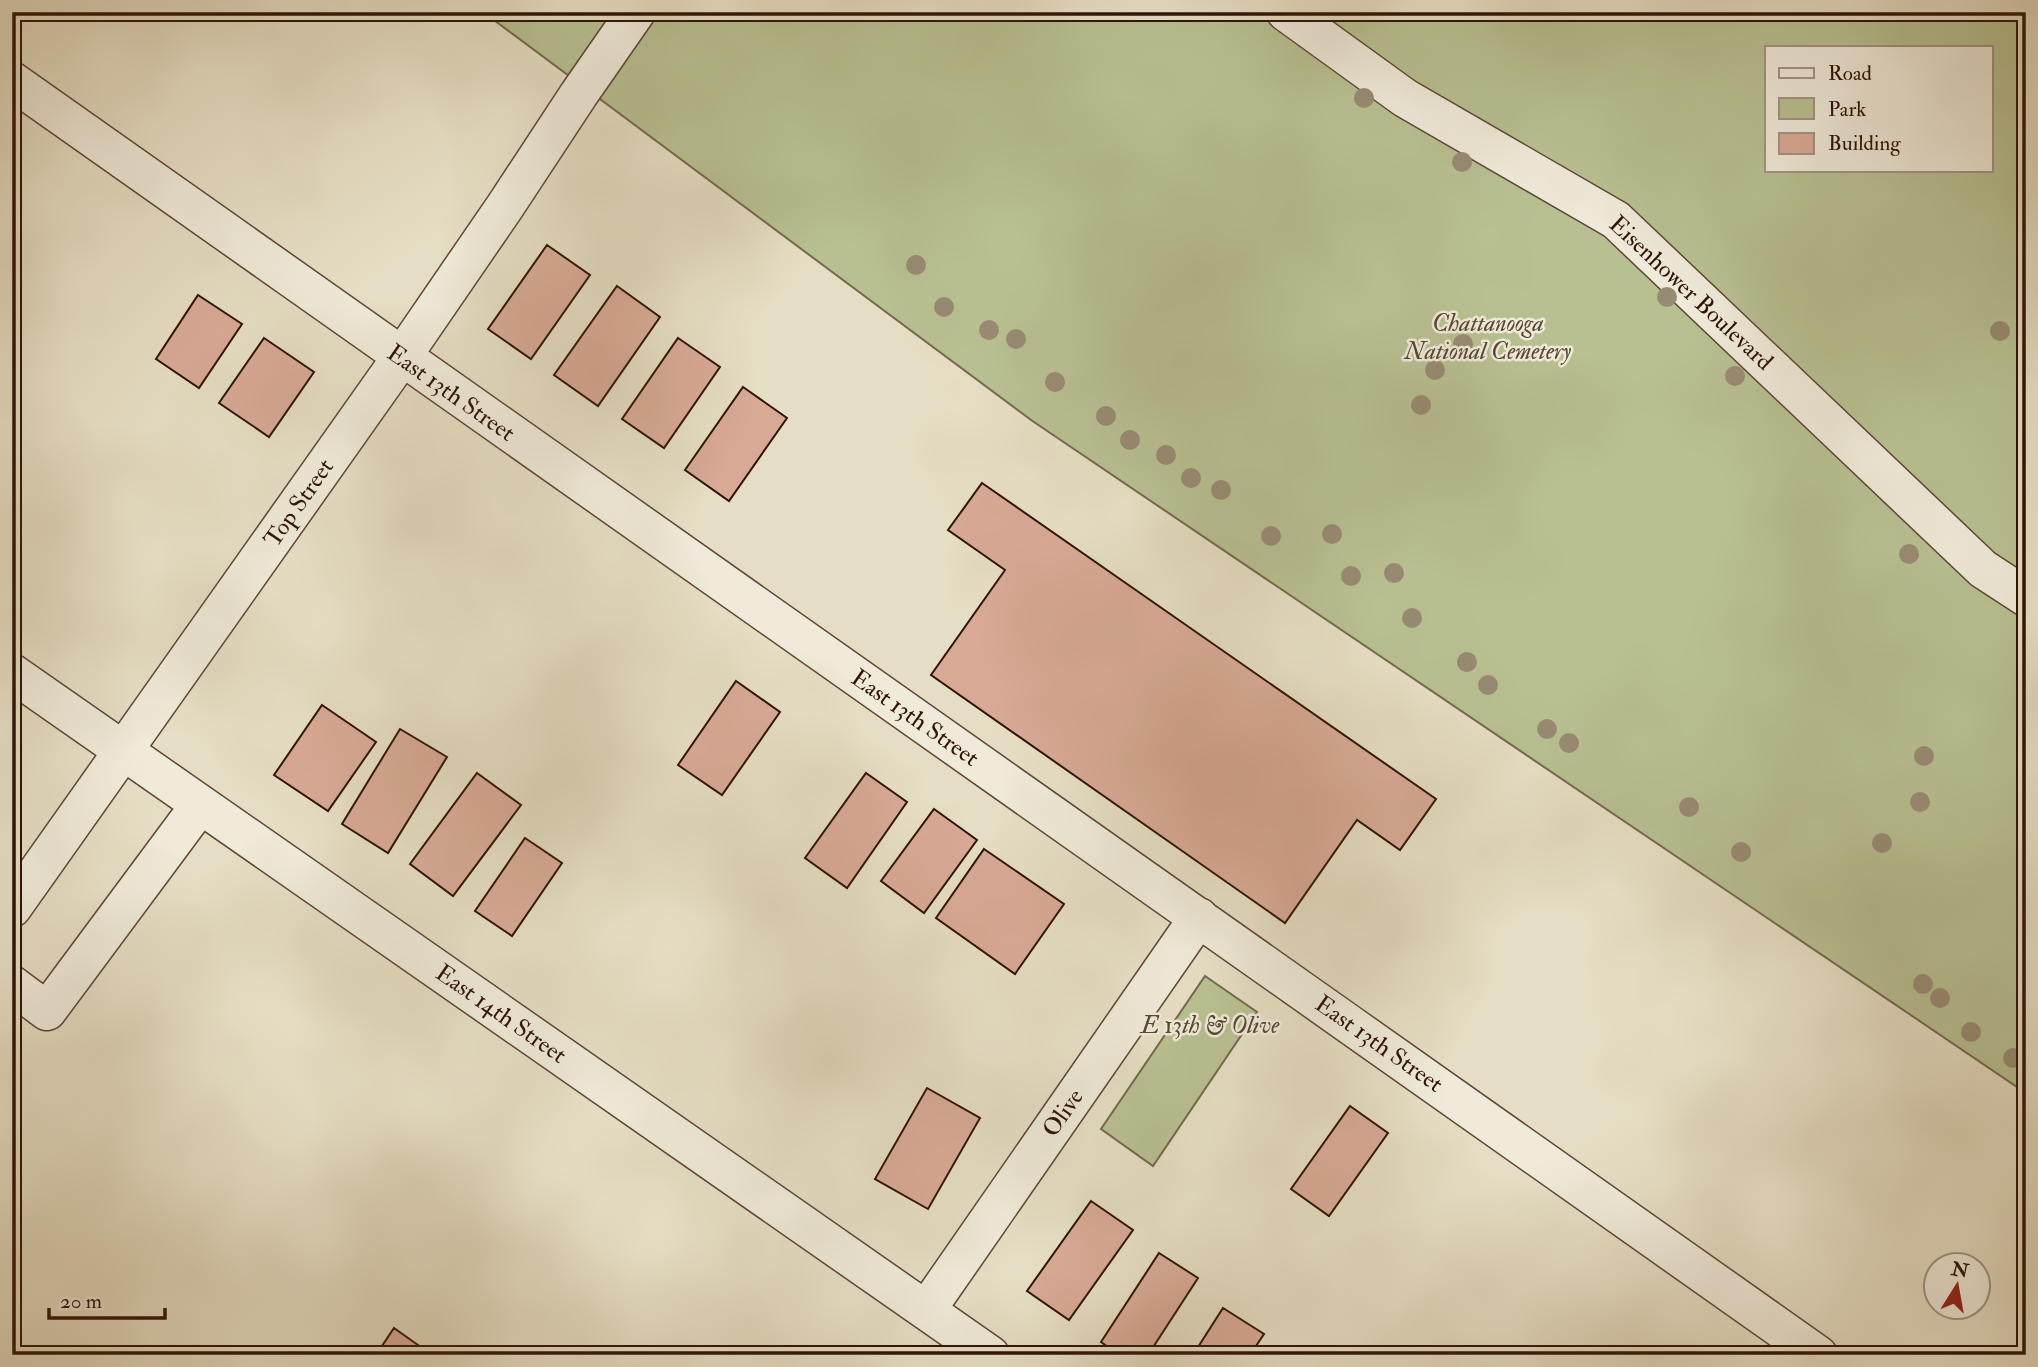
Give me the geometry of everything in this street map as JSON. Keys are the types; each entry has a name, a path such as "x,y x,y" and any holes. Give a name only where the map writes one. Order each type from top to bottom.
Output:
{"street":[{"name":"Top Street","path":"12,908 401,358 636,12"},
{"name":"Eisenhower Boulevard","path":"1286,12 1405,98 1616,220 1983,569 2026,597"},
{"name":"East 13th Street","path":"12,81 401,358 1818,1355"},
{"name":"East 14th Street","path":"12,673 990,1355"},
{"path":"12,985 47,1011 200,805"},
{"name":"Olive","path":"927,1309 1199,917"}],"green space":[{"name":"Chattanooga National Cemetery","path":"483,12 2026,12 2026,1093 1031,420"},
{"name":"E 13th & Olive","path":"1205,976 1257,1012 1153,1166 1101,1129"}],"building":[{"path":"547,245 590,275 531,359 488,329"},
{"path":"617,286 660,317 598,406 554,375"},
{"path":"198,295 242,324 199,388 156,359"},
{"path":"264,338 314,372 269,437 219,403"},
{"path":"678,338 720,367 664,448 622,419"},
{"path":"743,387 787,418 729,501 685,470"},
{"path":"982,483 1436,799 1400,850 1357,820 1285,923 931,675 1005,570 948,530"},
{"path":"736,681 780,712 722,795 678,765"},
{"path":"322,705 376,742 328,811 274,775"},
{"path":"400,729 447,757 388,853 342,824"},
{"path":"477,773 521,805 453,896 410,864"},
{"path":"866,773 907,802 847,888 805,858"},
{"path":"934,809 977,840 924,913 881,881"},
{"path":"525,838 562,863 512,936 475,911"},
{"path":"984,849 1064,904 1015,974 936,918"},
{"path":"927,1088 980,1118 928,1209 875,1179"},
{"path":"1350,1106 1388,1133 1329,1216 1291,1189"},
{"path":"1091,1201 1133,1230 1069,1320 1027,1291"},
{"path":"1159,1253 1198,1278 1148,1355 1119,1355 1101,1342"},
{"path":"1223,1308 1264,1334 1250,1355 1193,1355"},
{"path":"394,1328 432,1355 376,1355"}]}
